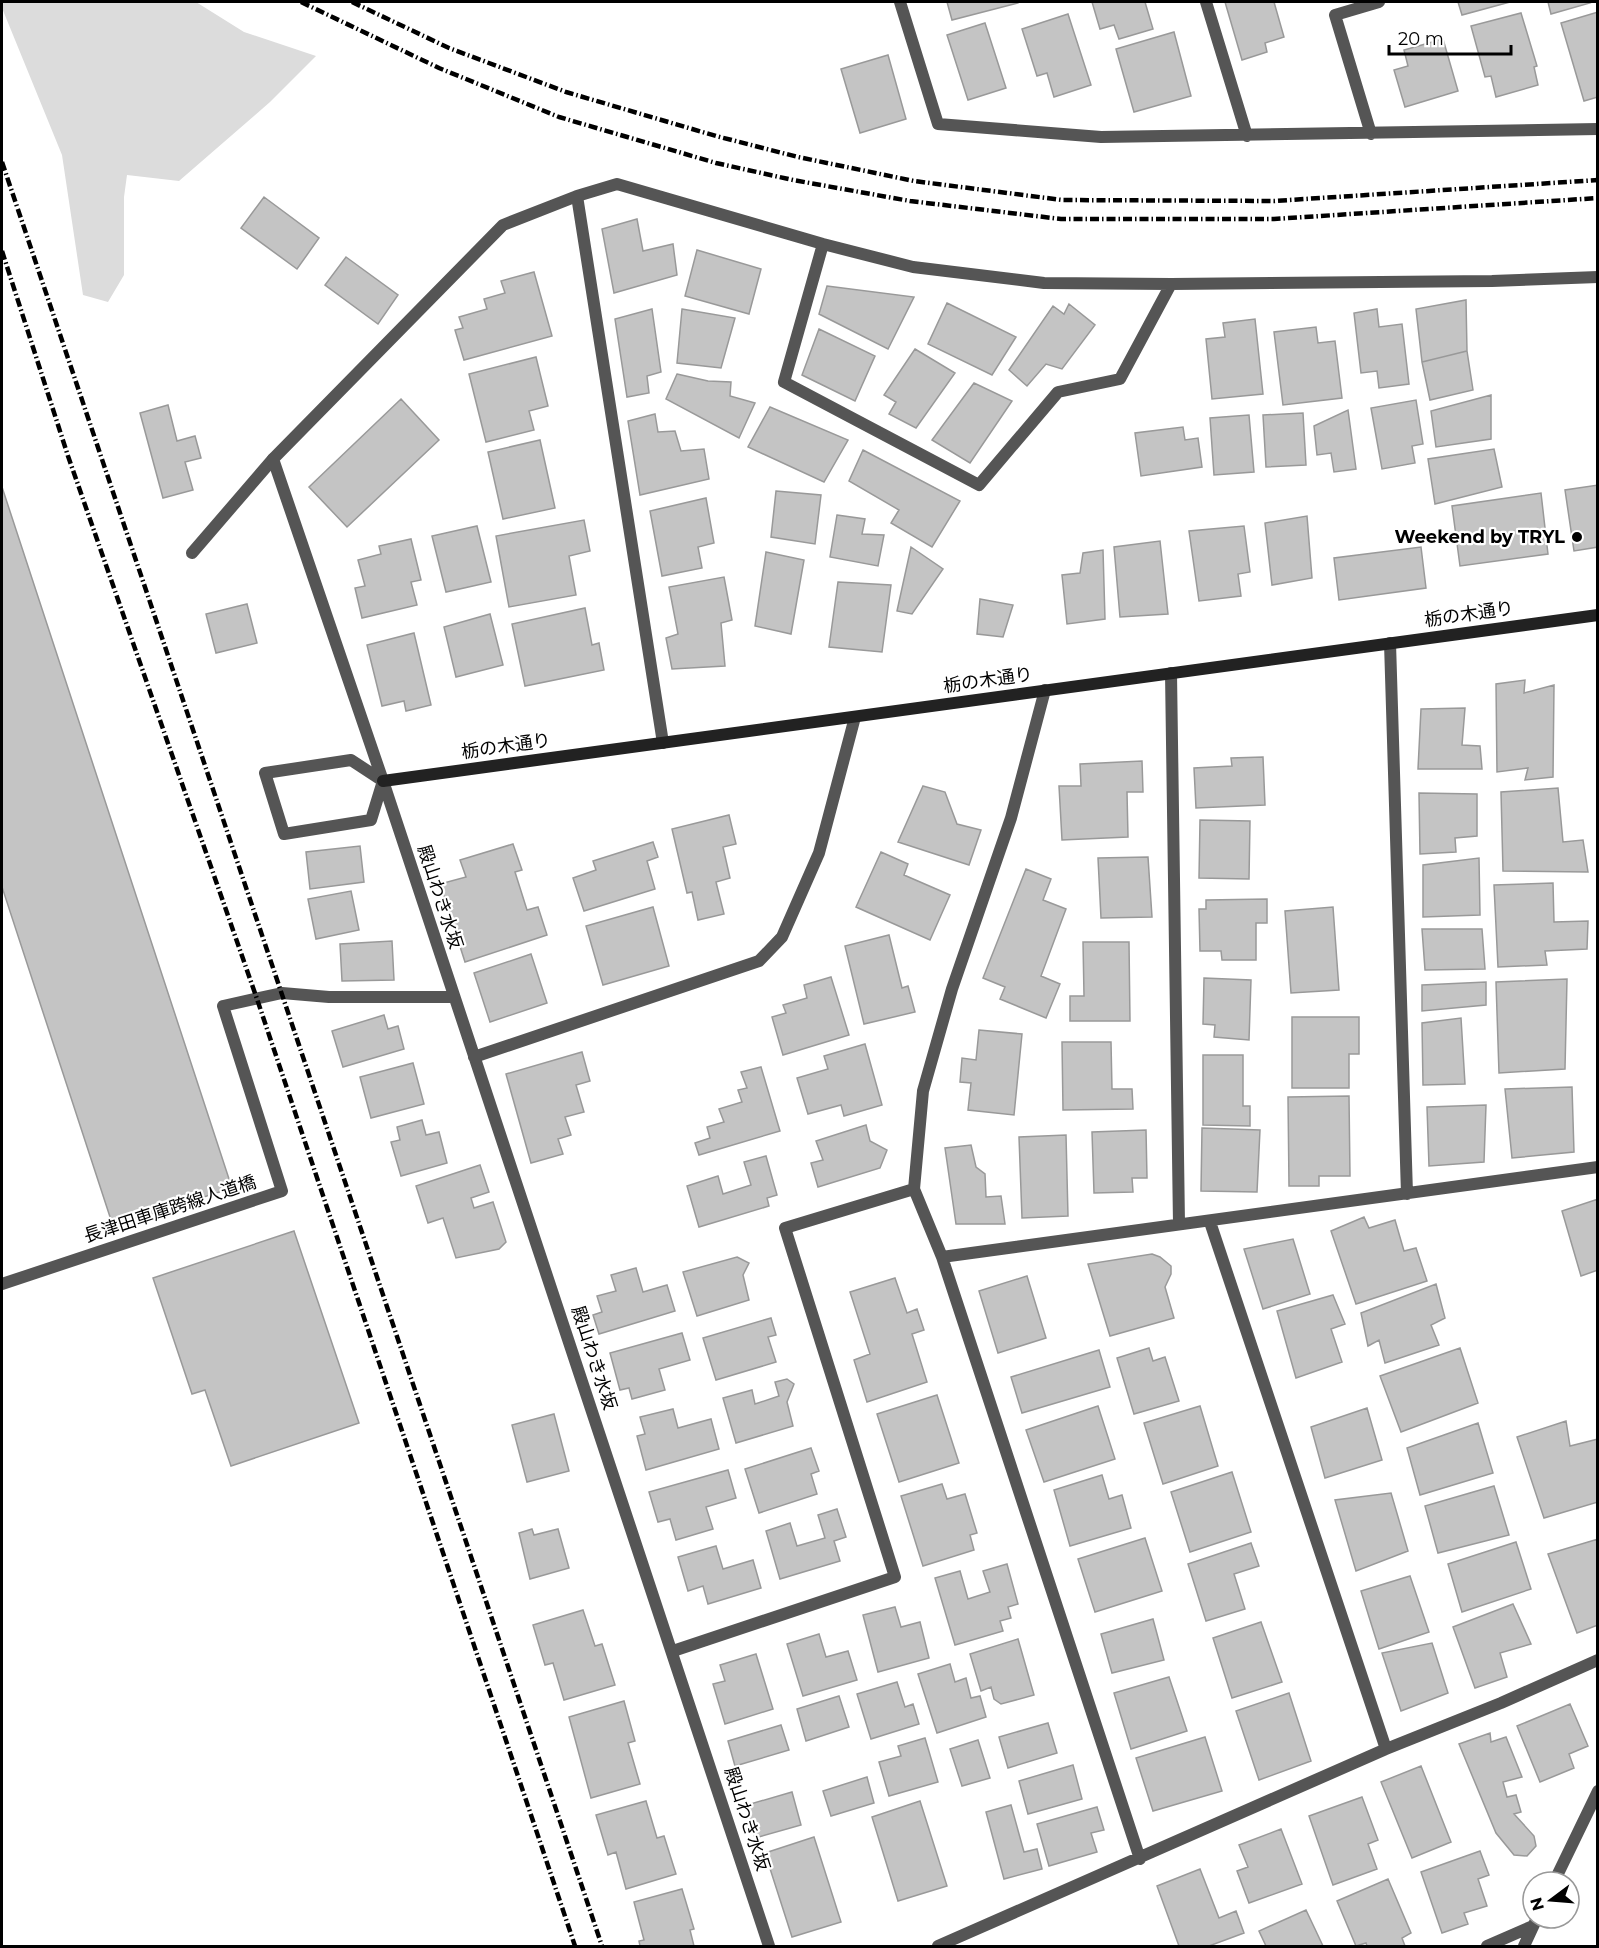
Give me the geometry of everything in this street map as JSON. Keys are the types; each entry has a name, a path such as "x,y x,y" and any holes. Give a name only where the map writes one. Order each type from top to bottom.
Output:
{"street":[{"path":"900,2 938,124 1101,137 1598,129"},
{"path":"1206,2 1247,136"},
{"path":"1371,134 1335,15 1378,2"},
{"path":"192,553 273,459 503,225 577,196 617,184 823,244 913,267 1033,282 1172,284 1492,281 1598,277"},
{"path":"577,196 663,742"},
{"path":"823,244 784,382 979,485 1058,392 1120,379 1172,284"},
{"name":"殿山わき水坂","path":"273,459 383,781 769,1947"},
{"name":"栃の木通り","path":"383,781 1598,615"},
{"path":"1390,643 1407,1194"},
{"path":"1171,673 1179,1224"},
{"path":"1045,690 1011,818 952,989 923,1091 914,1190 942,1257 1140,1859"},
{"path":"474,1057 759,961 782,937 819,853 855,717"},
{"path":"351,760 383,781 371,820 284,834 265,773 351,760"},
{"name":"長津田車庫跨線人道橋","path":"2,1284 282,1191 223,1006 282,993 329,997 454,997"},
{"path":"942,1257 1598,1167"},
{"path":"673,1652 895,1578 785,1228 914,1190"},
{"path":"1210,1221 1386,1749"},
{"path":"944,1946 1386,1749 1501,1703 1598,1660"},
{"path":"1560,1870 1598,1791"},
{"path":"1487,1947 1521,1929"},
{"path":"1524,1947 1531,1930"}],"shaded area":[{"path":"2,2 196,2 244,32 316,56 270,102 179,181 127,175 124,197 124,275 108,302 83,295 62,155 2,8"}],"building":[{"path":"947,2 1018,2 1018,3 952,20"},
{"path":"1092,2 1145,2 1153,29 1119,39 1114,25 1100,29"},
{"path":"1225,2 1274,2 1284,37 1265,43 1267,52 1242,60"},
{"path":"1458,2 1510,2 1462,15"},
{"path":"1548,2 1589,2 1590,3 1551,14"},
{"path":"1598,12 1598,97 1584,101 1561,23"},
{"path":"1521,13 1537,66 1534,67 1538,85 1496,97 1491,76 1485,77 1471,26"},
{"path":"1068,14 1091,85 1054,97 1047,73 1037,76 1022,29"},
{"path":"985,23 1006,88 968,100 947,35"},
{"path":"1174,32 1191,96 1134,112 1116,49"},
{"path":"1443,39 1458,91 1405,107 1394,70 1408,66 1404,50"},
{"path":"888,55 906,119 860,133 841,69"},
{"path":"264,197 319,238 297,269 241,228"},
{"path":"637,219 643,251 673,244 677,275 614,293 602,229"},
{"path":"697,250 761,269 749,314 685,296"},
{"path":"346,257 398,295 378,324 325,285"},
{"path":"534,272 552,336 464,360 455,330 463,328 459,317 487,309 484,299 505,293 501,281"},
{"path":"827,286 914,297 888,349 819,314"},
{"path":"1466,300 1467,351 1422,362 1416,309"},
{"path":"947,303 1016,337 992,375 928,344"},
{"path":"1069,304 1095,325 1062,369 1046,364 1027,386 1009,370 1053,306 1064,314"},
{"path":"652,309 661,372 647,376 649,393 627,397 615,319"},
{"path":"682,309 735,318 721,368 677,363"},
{"path":"1377,309 1379,327 1402,324 1409,384 1379,388 1377,371 1361,373 1354,313"},
{"path":"1255,319 1263,394 1212,399 1206,339 1225,337 1223,323"},
{"path":"1316,327 1318,343 1335,341 1342,398 1283,405 1274,332"},
{"path":"819,329 875,356 855,401 802,375"},
{"path":"915,349 955,373 916,428 889,414 896,402 884,395"},
{"path":"1467,351 1473,390 1430,400 1422,362"},
{"path":"536,357 548,406 529,411 534,430 486,442 469,374"},
{"path":"677,374 708,381 731,382 730,396 755,403 739,438 666,399"},
{"path":"974,383 1012,401 970,463 932,440"},
{"path":"1491,395 1491,439 1436,447 1431,411"},
{"path":"401,399 439,440 347,527 309,487"},
{"path":"1416,400 1423,444 1412,446 1415,463 1382,469 1371,408"},
{"path":"168,405 177,441 195,436 201,458 185,462 193,490 163,498 140,413"},
{"path":"770,407 848,440 824,482 748,447"},
{"path":"1348,410 1356,469 1334,472 1331,453 1317,455 1314,426"},
{"path":"1303,413 1306,465 1266,467 1263,415"},
{"path":"655,414 658,432 675,431 681,451 704,449 709,479 640,495 628,421"},
{"path":"1249,415 1254,472 1214,475 1210,418"},
{"path":"1183,427 1185,440 1198,438 1202,467 1141,476 1135,433"},
{"path":"540,440 555,508 503,519 488,452"},
{"path":"1494,449 1502,487 1435,504 1428,459"},
{"path":"863,450 960,501 932,547 891,523 899,510 849,481"},
{"path":"1598,485 1598,547 1574,551 1565,490"},
{"path":"2,487 232,1188 113,1226 2,887"},
{"path":"776,491 821,495 815,544 771,537"},
{"path":"1541,493 1548,554 1460,566 1452,506"},
{"path":"706,498 714,543 698,547 702,568 662,576 650,511"},
{"path":"837,515 865,519 862,534 884,535 878,566 830,557"},
{"path":"1307,516 1312,578 1272,585 1265,523"},
{"path":"584,520 590,551 569,556 576,595 509,607 496,536"},
{"path":"477,526 491,582 446,592 432,536"},
{"path":"1244,526 1250,572 1238,574 1241,596 1199,601 1189,531"},
{"path":"411,539 421,580 411,582 417,605 362,618 355,588 365,586 358,560 381,554 379,546"},
{"path":"1160,541 1168,614 1120,617 1114,547"},
{"path":"911,547 943,569 912,614 897,611"},
{"path":"1421,547 1426,588 1339,600 1334,558"},
{"path":"1103,550 1105,619 1067,624 1062,575 1080,573 1083,553"},
{"path":"766,552 804,560 791,634 755,626"},
{"path":"724,577 732,620 721,623 725,666 672,669 666,638 678,634 669,587"},
{"path":"838,582 891,585 882,652 829,647"},
{"path":"980,599 1013,605 1003,637 977,634"},
{"path":"247,604 257,643 216,653 206,614"},
{"path":"585,608 592,645 599,643 604,670 525,686 512,624"},
{"path":"490,614 503,665 456,677 444,627"},
{"path":"414,633 431,705 406,711 404,701 382,706 367,645"},
{"path":"1525,680 1524,693 1554,685 1553,777 1525,780 1528,768 1497,772 1496,684"},
{"path":"1465,708 1462,745 1480,746 1482,769 1418,769 1421,709"},
{"path":"1263,757 1265,805 1196,808 1194,768 1232,766 1231,758"},
{"path":"1142,761 1143,792 1127,792 1128,837 1062,840 1059,786 1081,786 1080,764"},
{"path":"923,786 945,792 957,824 981,830 969,865 898,842"},
{"path":"1558,788 1563,842 1583,840 1588,872 1503,871 1501,792"},
{"path":"1419,793 1477,794 1477,836 1455,838 1456,852 1420,854"},
{"path":"729,815 736,844 723,847 730,878 716,882 724,914 698,920 692,892 687,893 672,829"},
{"path":"1200,820 1250,821 1249,879 1199,878"},
{"path":"653,842 658,857 647,861 655,889 584,911 573,878 596,870 593,861"},
{"path":"513,844 522,870 515,872 527,910 538,907 547,935 465,962 440,884 466,877 460,860"},
{"path":"360,846 364,882 310,889 306,852"},
{"path":"881,852 908,864 904,875 950,895 930,940 856,907"},
{"path":"1148,857 1152,917 1101,918 1098,858"},
{"path":"1479,858 1480,915 1423,917 1423,865"},
{"path":"1026,869 1051,879 1043,900 1066,909 1041,976 1060,984 1046,1018 1000,999 1005,987 983,978"},
{"path":"1553,883 1554,922 1588,921 1587,949 1545,951 1547,965 1498,967 1494,885"},
{"path":"351,891 359,930 316,939 308,899"},
{"path":"1267,899 1267,923 1256,923 1256,960 1222,960 1221,951 1200,951 1199,909 1206,909 1206,900"},
{"path":"653,907 669,966 603,985 586,926"},
{"path":"1333,907 1339,990 1291,993 1285,911"},
{"path":"1422,929 1482,929 1485,969 1425,970"},
{"path":"889,935 902,988 908,986 915,1012 864,1024 845,946"},
{"path":"392,941 394,980 342,981 340,944"},
{"path":"1083,942 1129,942 1130,1021 1070,1021 1070,996 1084,996"},
{"path":"531,954 547,1003 490,1022 474,973"},
{"path":"831,977 849,1035 783,1055 772,1017 786,1013 783,1005 807,998 804,985"},
{"path":"1204,978 1251,980 1249,1040 1214,1037 1215,1025 1203,1024"},
{"path":"1567,979 1565,1069 1499,1073 1496,982"},
{"path":"1486,982 1486,1005 1422,1011 1422,985"},
{"path":"384,1015 388,1029 398,1026 404,1049 343,1067 332,1031"},
{"path":"1292,1017 1359,1017 1359,1054 1349,1054 1349,1088 1292,1088"},
{"path":"1461,1018 1465,1084 1423,1085 1422,1023"},
{"path":"979,1030 1022,1034 1014,1115 968,1110 971,1083 960,1082 962,1058 976,1060"},
{"path":"1062,1042 1111,1042 1112,1089 1132,1089 1133,1109 1063,1110"},
{"path":"865,1044 882,1105 844,1116 841,1105 808,1114 797,1078 828,1069 824,1056"},
{"path":"582,1052 590,1081 576,1085 584,1112 565,1117 571,1135 558,1139 563,1154 531,1163 506,1074"},
{"path":"1203,1055 1243,1055 1243,1106 1250,1106 1250,1126 1203,1125"},
{"path":"413,1063 424,1104 371,1118 360,1077"},
{"path":"761,1067 780,1131 699,1155 695,1143 710,1138 707,1127 724,1122 719,1109 742,1102 738,1090 747,1088 741,1072"},
{"path":"1572,1087 1574,1152 1512,1158 1505,1089"},
{"path":"1349,1096 1350,1176 1319,1176 1319,1186 1289,1186 1288,1097"},
{"path":"1486,1105 1484,1162 1429,1166 1427,1107"},
{"path":"422,1120 426,1135 439,1132 447,1163 401,1176 391,1142 400,1140 397,1127"},
{"path":"866,1125 870,1141 887,1150 880,1168 818,1187 811,1163 823,1160 816,1141"},
{"path":"1202,1128 1260,1130 1257,1192 1201,1191"},
{"path":"1146,1130 1147,1178 1132,1178 1133,1192 1094,1193 1092,1132"},
{"path":"1066,1135 1068,1216 1022,1218 1019,1137"},
{"path":"971,1145 976,1167 985,1174 986,1197 1001,1196 1005,1224 956,1224 945,1148"},
{"path":"766,1156 777,1195 767,1198 769,1206 699,1227 687,1186 718,1176 723,1194 751,1185 744,1162"},
{"path":"480,1165 489,1192 471,1198 474,1208 493,1202 506,1242 499,1249 456,1258 443,1218 428,1223 416,1186"},
{"path":"1598,1199 1598,1270 1581,1276 1562,1211"},
{"path":"1364,1217 1369,1228 1395,1220 1404,1251 1416,1248 1427,1281 1356,1304 1331,1231"},
{"path":"294,1231 359,1423 231,1466 205,1390 192,1394 153,1278"},
{"path":"1293,1239 1310,1294 1263,1309 1244,1249"},
{"path":"1152,1254 1171,1266 1171,1274 1165,1287 1174,1318 1110,1336 1088,1264"},
{"path":"737,1257 749,1263 743,1275 749,1300 697,1316 683,1272"},
{"path":"636,1268 643,1292 667,1285 675,1311 599,1334 593,1315 602,1312 597,1296 616,1291 611,1275"},
{"path":"1027,1276 1046,1338 998,1353 979,1291"},
{"path":"895,1278 907,1313 917,1309 924,1330 912,1334 927,1382 867,1402 854,1360 870,1354 850,1292"},
{"path":"1436,1284 1445,1318 1431,1325 1439,1345 1385,1363 1379,1340 1368,1346 1361,1313"},
{"path":"1333,1295 1345,1324 1331,1329 1342,1362 1296,1378 1277,1311"},
{"path":"771,1318 776,1335 768,1337 776,1362 716,1380 703,1338"},
{"path":"682,1333 690,1360 659,1369 665,1390 632,1399 629,1388 620,1390 610,1353"},
{"path":"1149,1348 1153,1361 1165,1357 1179,1401 1134,1414 1117,1358"},
{"path":"1460,1348 1478,1403 1401,1432 1380,1376"},
{"path":"1099,1350 1110,1387 1022,1413 1011,1377"},
{"path":"787,1379 794,1384 787,1402 793,1426 736,1443 723,1398 752,1390 755,1404 779,1396 775,1382"},
{"path":"937,1395 959,1463 899,1482 877,1414"},
{"path":"1098,1406 1115,1459 1044,1482 1026,1430"},
{"path":"1200,1406 1218,1466 1163,1484 1144,1423"},
{"path":"1367,1408 1382,1460 1325,1478 1311,1427"},
{"path":"673,1409 678,1428 711,1419 719,1449 646,1470 637,1436 645,1434 640,1417"},
{"path":"554,1414 569,1471 527,1482 512,1425"},
{"path":"1566,1421 1570,1446 1598,1439 1598,1502 1544,1518 1517,1437"},
{"path":"1478,1423 1493,1473 1420,1495 1407,1448"},
{"path":"811,1448 819,1471 811,1474 817,1494 759,1513 745,1469"},
{"path":"728,1470 736,1498 706,1507 713,1529 676,1540 670,1519 658,1522 649,1492"},
{"path":"1232,1472 1251,1532 1190,1552 1171,1492"},
{"path":"1102,1475 1109,1499 1122,1495 1131,1528 1070,1546 1054,1490"},
{"path":"942,1484 947,1499 965,1494 977,1533 970,1535 974,1550 923,1566 901,1496"},
{"path":"1494,1486 1509,1535 1438,1553 1425,1506"},
{"path":"1391,1493 1408,1551 1356,1571 1335,1500"},
{"path":"837,1509 846,1537 834,1541 840,1561 780,1579 766,1531 790,1523 797,1546 825,1538 818,1515"},
{"path":"532,1529 534,1535 558,1529 569,1568 530,1579 519,1533"},
{"path":"1145,1538 1162,1591 1095,1612 1078,1559"},
{"path":"1598,1539 1598,1625 1577,1633 1548,1554"},
{"path":"1516,1542 1531,1589 1462,1612 1448,1564"},
{"path":"1251,1543 1259,1566 1234,1574 1245,1609 1206,1621 1188,1564"},
{"path":"716,1546 723,1569 753,1560 761,1588 708,1604 703,1586 688,1591 678,1557"},
{"path":"1007,1564 1018,1604 1008,1607 1011,1618 1000,1621 1003,1631 955,1645 935,1578 960,1571 968,1599 990,1592 983,1571"},
{"path":"1410,1576 1429,1632 1379,1649 1361,1591"},
{"path":"1513,1604 1531,1644 1500,1653 1507,1677 1475,1688 1453,1627"},
{"path":"895,1607 901,1627 920,1622 929,1658 878,1672 863,1615"},
{"path":"583,1610 595,1646 602,1644 615,1685 564,1700 553,1663 545,1665 533,1625"},
{"path":"1153,1619 1164,1660 1112,1673 1101,1634"},
{"path":"1261,1622 1282,1682 1232,1698 1213,1638"},
{"path":"819,1634 826,1657 848,1651 857,1680 803,1696 787,1644"},
{"path":"1018,1639 1034,1695 1001,1704 994,1699 991,1687 981,1691 970,1654"},
{"path":"1432,1643 1448,1693 1401,1711 1382,1653"},
{"path":"756,1654 773,1709 725,1724 713,1684 725,1681 720,1665"},
{"path":"950,1664 955,1682 966,1678 971,1698 980,1696 986,1717 937,1733 918,1674"},
{"path":"1169,1677 1187,1731 1131,1749 1114,1693"},
{"path":"897,1682 905,1707 913,1704 919,1724 871,1739 857,1694"},
{"path":"1289,1693 1311,1761 1259,1780 1236,1711"},
{"path":"839,1696 849,1727 806,1741 797,1709"},
{"path":"624,1701 635,1741 628,1743 640,1784 591,1798 569,1717"},
{"path":"1570,1704 1588,1746 1569,1754 1574,1768 1540,1782 1517,1726"},
{"path":"1048,1723 1057,1753 1008,1768 999,1737"},
{"path":"781,1725 789,1750 735,1766 728,1741"},
{"path":"1490,1733 1491,1742 1506,1737 1522,1777 1503,1782 1507,1797 1516,1795 1521,1812 1514,1814 1534,1836 1536,1846 1527,1856 1514,1855 1496,1833 1459,1744"},
{"path":"1205,1737 1222,1791 1153,1811 1136,1758"},
{"path":"925,1738 938,1782 889,1796 879,1762 901,1756 898,1746"},
{"path":"978,1740 990,1778 962,1786 950,1749"},
{"path":"1073,1765 1082,1799 1028,1814 1019,1781"},
{"path":"1421,1766 1451,1842 1412,1858 1381,1782"},
{"path":"867,1777 874,1803 831,1816 823,1791"},
{"path":"792,1792 801,1825 755,1838 747,1805"},
{"path":"1362,1797 1378,1840 1368,1844 1377,1869 1333,1885 1309,1816"},
{"path":"646,1801 657,1838 664,1836 676,1874 626,1889 616,1852 608,1855 596,1815"},
{"path":"920,1801 947,1886 898,1901 872,1817"},
{"path":"1011,1805 1024,1852 1037,1849 1042,1869 1004,1879 986,1812"},
{"path":"1097,1807 1104,1830 1091,1833 1097,1852 1049,1866 1037,1824"},
{"path":"1281,1829 1302,1884 1249,1903 1237,1871 1248,1867 1239,1845"},
{"path":"814,1837 841,1922 792,1937 765,1853"},
{"path":"1480,1851 1489,1875 1478,1879 1487,1906 1464,1913 1468,1924 1442,1933 1421,1872"},
{"path":"1200,1869 1219,1918 1236,1911 1244,1933 1209,1946 1179,1946 1157,1886"},
{"path":"1388,1879 1411,1933 1402,1938 1405,1946 1367,1946 1366,1943 1356,1946 1337,1901"},
{"path":"682,1889 694,1929 690,1930 694,1946 640,1946 639,1941 644,1940 634,1902"},
{"path":"1306,1910 1323,1946 1266,1946 1259,1931"}],"railway":[{"path":"301,2 439,68 559,117 716,163 793,180 910,201 1061,219 1274,219 1598,198"},
{"path":"352,2 449,48 566,92 716,136 798,157 914,181 1062,200 1274,201 1598,180"},
{"path":"2,162 602,1946"},
{"path":"2,251 68,456 257,999 575,1946"}],"place":[{"name":"Weekend by TRYL","path":"1577,537"}]}
